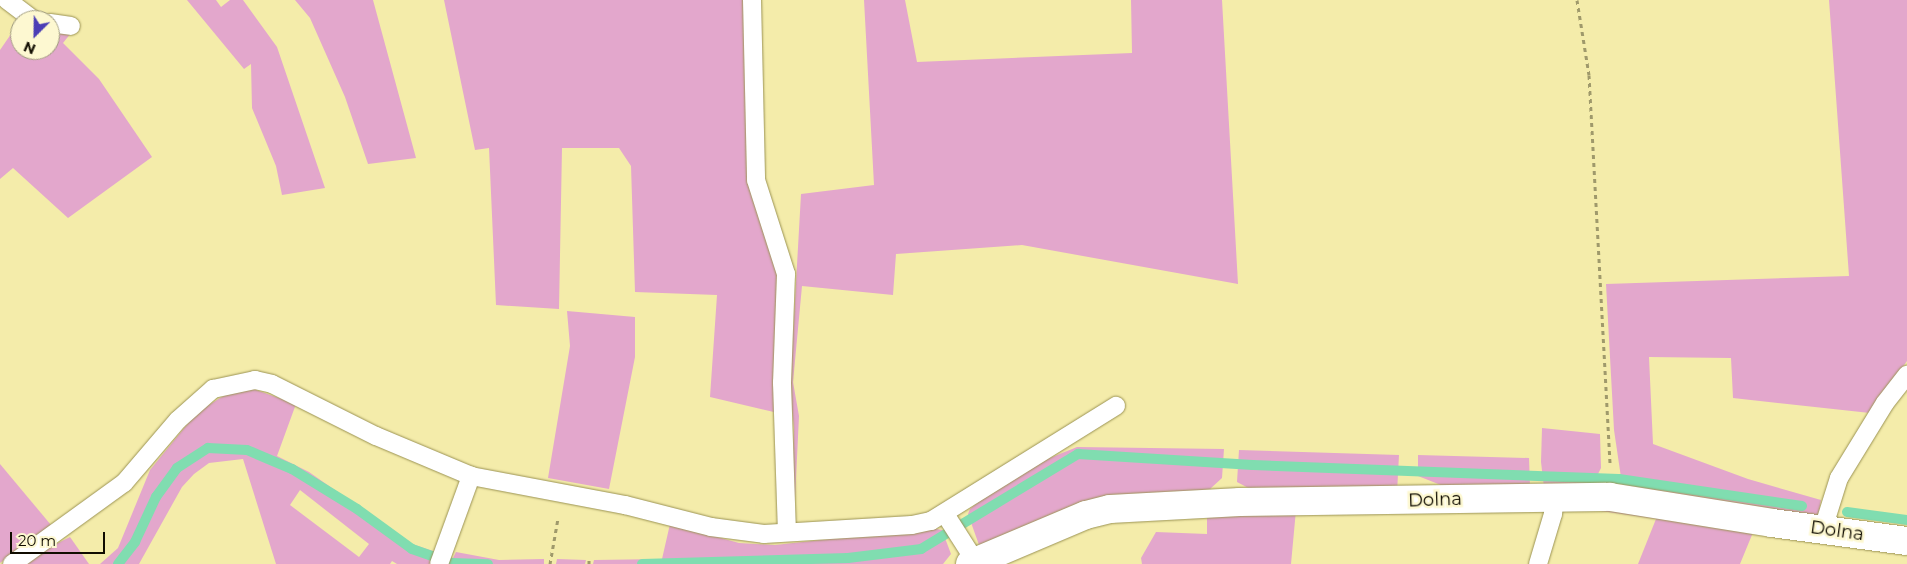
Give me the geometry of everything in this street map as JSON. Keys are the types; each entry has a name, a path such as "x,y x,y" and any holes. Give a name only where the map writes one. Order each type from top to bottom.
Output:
{"street":[{"name":"Dolna","path":"972,559 1086,515 1110,509 1164,505 1404,502 1555,495 1610,497 1907,541"}],"lane":[{"path":"7,0 20,10"},
{"path":"752,0 756,180 786,274 782,383 787,532"},
{"path":"60,24 71,26"},
{"path":"1823,529 1838,478 1885,403 1907,375"},
{"path":"12,564 124,483 195,403 213,389 255,380 272,384 376,436 471,476 625,505 711,528 764,534 912,525 945,514 990,483 1116,406"},
{"path":"439,564 471,476"},
{"path":"1538,564 1553,514 1555,495"},
{"path":"945,514 972,559"}],"path":[{"path":"1577,0 1589,74 1610,468"},
{"path":"550,564 554,546"}],"shaded area":[{"path":"187,0 216,0 221,7 230,0 243,0 277,47 325,188 282,195 276,166 252,108 251,64 244,69"},
{"path":"295,0 373,0 416,158 368,164 345,97 310,18"},
{"path":"444,0 745,0 747,168 780,262 778,413 710,397 717,295 635,292 631,166 619,148 562,148 559,309 496,305 489,148 475,150"},
{"path":"864,0 905,0 917,62 1132,53 1131,0 1222,0 1238,284 1022,245 896,254 893,295 802,286 793,382 799,416 794,521 791,518 794,428 790,389 801,194 874,185"},
{"path":"1829,0 1907,0 1907,361 1870,413 1733,398 1731,358 1649,357 1653,444 1748,479 1821,500 1818,517 1623,491 1614,430 1606,284 1849,276"},
{"path":"60,31 71,33 63,43 99,79 152,157 68,218 13,168 0,179 0,50 10,36 10,60 60,60"},
{"path":"567,311 635,317 635,357 609,489 548,478 570,346"},
{"path":"253,389 296,404 277,456 309,472 412,544 436,552 431,564 397,564 392,561 390,564 276,564 243,459 209,463 194,474 182,487 139,564 100,564 118,548 150,470 198,412 236,390","holes":["300,490 369,544 359,557 290,505"]},
{"path":"1542,428 1600,434 1601,468 1591,488 1544,487 1541,462"},
{"path":"1077,447 1224,449 1222,478 1210,489 1080,506 1053,514 987,548 979,545 968,514 970,509 994,489 1050,458"},
{"path":"1239,450 1399,455 1397,493 1254,491 1237,482"},
{"path":"1418,455 1529,458 1530,486 1456,491 1418,476"},
{"path":"0,464 51,525 0,563"},
{"path":"1598,503 1754,530 1740,564 1638,564 1656,519 1594,510"},
{"path":"1207,508 1296,510 1291,564 1142,564 1141,558 1156,532 1207,534"},
{"path":"670,524 739,543 775,545 931,528 942,530 951,554 943,564 593,564 594,560 662,559"},
{"path":"70,537 89,564 24,564 34,555"},
{"path":"456,552 499,560 544,559 544,564 450,564"},
{"path":"557,559 586,560 585,564 556,564"}],"waterway":[{"path":"118,564 135,542 156,497 177,468 208,448 247,450 292,469 357,509 412,549 452,563 488,564"},
{"path":"642,564 848,558 921,549 1078,454 1253,465 1619,479 1802,506"},
{"path":"1847,512 1907,520"}]}
